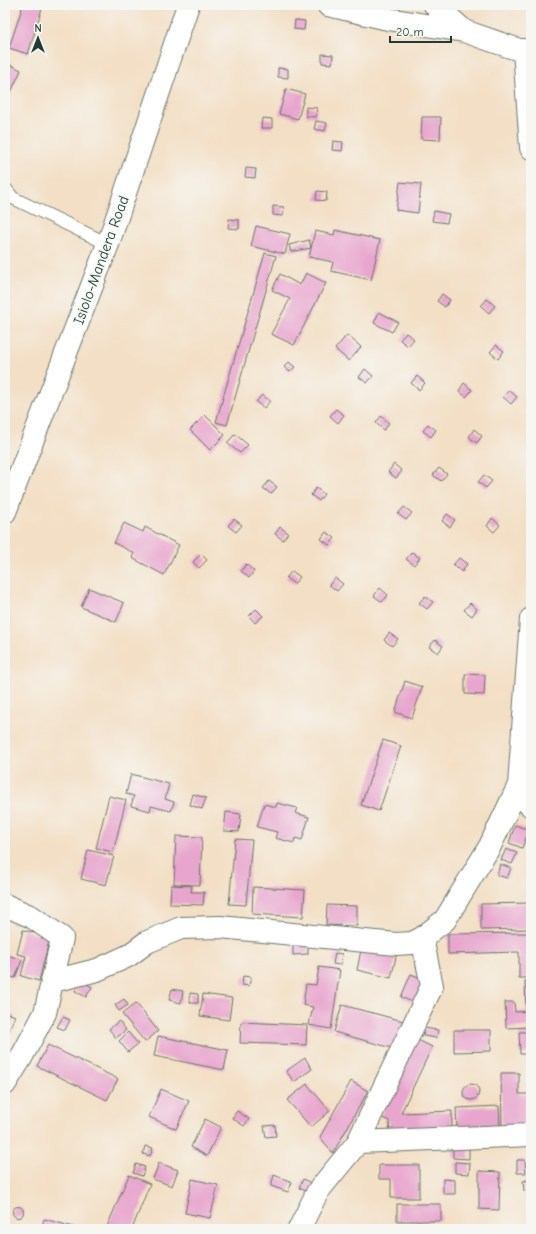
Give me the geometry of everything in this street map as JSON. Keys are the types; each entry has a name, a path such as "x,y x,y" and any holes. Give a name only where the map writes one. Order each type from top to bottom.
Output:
{"main road":[{"name":"Isiolo-Mandera Road","path":"5,512 108,244 188,5"},
{"path":"328,5 388,19 464,31 528,52 531,148"},
{"path":"435,5 464,31"},
{"path":"53,981 97,970 128,956 147,942 181,928 220,927 396,944 412,943 422,938 445,920 490,846 519,785 531,619"},
{"path":"519,785 525,800 531,806"},
{"path":"5,905 32,917 62,938 45,1013 5,1085"},
{"path":"299,1229 318,1191 358,1142 432,986 422,938"},
{"path":"358,1142 531,1135"}],"lane":[{"path":"5,188 13,198 108,244"}],"building":[{"path":"23,5 43,5 28,54 9,48"},
{"path":"295,20 305,21 304,30 294,29"},
{"path":"322,54 333,55 332,64 322,63"},
{"path":"5,62 21,70 11,92 5,89"},
{"path":"278,68 288,69 288,78 278,77"},
{"path":"286,89 305,94 298,119 279,114"},
{"path":"306,107 317,108 316,117 306,116"},
{"path":"422,117 441,117 440,140 421,139"},
{"path":"262,118 272,119 272,128 261,128"},
{"path":"316,121 327,123 325,131 314,129"},
{"path":"333,141 343,142 342,151 332,150"},
{"path":"246,168 256,169 255,178 245,177"},
{"path":"400,182 421,184 418,213 396,210"},
{"path":"317,191 327,192 326,201 316,200"},
{"path":"273,206 284,207 283,216 273,215"},
{"path":"434,211 449,214 447,223 432,221"},
{"path":"229,219 239,220 239,229 228,228"},
{"path":"256,226 290,234 285,254 251,246"},
{"path":"335,230 380,240 371,280 331,271 333,262 309,257 315,231 334,235"},
{"path":"309,240 311,248 291,252 289,245"},
{"path":"265,253 276,256 227,425 216,422"},
{"path":"306,273 326,283 294,345 271,334 290,299 272,290 280,274 300,285"},
{"path":"442,294 450,300 445,307 437,301"},
{"path":"487,299 495,306 489,313 481,306"},
{"path":"379,312 398,322 392,332 374,323"},
{"path":"406,333 414,339 408,346 400,340"},
{"path":"347,335 361,347 349,361 335,349"},
{"path":"496,345 504,351 498,359 490,352"},
{"path":"289,362 295,367 290,372 284,367"},
{"path":"365,369 373,376 367,383 359,377"},
{"path":"417,376 425,383 419,390 411,383"},
{"path":"464,383 472,390 466,397 459,391"},
{"path":"509,390 517,397 511,404 503,397"},
{"path":"262,395 270,401 264,408 256,402"},
{"path":"336,409 344,415 338,423 330,416"},
{"path":"205,415 225,435 210,450 190,430"},
{"path":"381,416 389,423 384,430 376,423"},
{"path":"428,424 436,430 431,437 423,431"},
{"path":"474,429 482,436 477,443 469,437"},
{"path":"235,434 248,445 240,453 227,443"},
{"path":"394,464 402,471 396,478 388,472"},
{"path":"439,468 447,474 441,481 433,475"},
{"path":"484,475 492,481 486,488 478,482"},
{"path":"269,481 277,487 271,494 263,488"},
{"path":"316,488 324,494 319,501 311,495"},
{"path":"404,507 412,513 406,520 398,514"},
{"path":"447,514 455,520 450,527 442,521"},
{"path":"492,518 500,525 494,532 487,526"},
{"path":"234,519 242,525 236,532 228,526"},
{"path":"124,523 143,532 145,527 179,545 164,575 132,558 134,553 114,543"},
{"path":"280,527 288,533 283,540 275,534"},
{"path":"326,532 335,538 329,545 321,539"},
{"path":"412,552 420,558 414,565 406,559"},
{"path":"201,554 207,560 199,568 193,562"},
{"path":"459,558 467,564 462,572 453,565"},
{"path":"246,564 254,571 249,578 241,571"},
{"path":"292,571 300,577 294,584 286,578"},
{"path":"335,578 343,584 337,591 329,585"},
{"path":"89,588 124,603 116,622 81,607"},
{"path":"380,588 388,595 382,602 374,596"},
{"path":"425,596 433,602 427,609 419,603"},
{"path":"470,603 477,609 472,616 464,610"},
{"path":"256,609 263,616 255,623 249,616"},
{"path":"389,633 398,639 392,646 384,640"},
{"path":"435,640 443,646 438,653 429,647"},
{"path":"465,674 485,675 484,695 465,694"},
{"path":"405,681 422,687 412,718 395,712"},
{"path":"383,740 401,746 379,811 361,805"},
{"path":"131,774 169,784 165,799 174,802 171,811 151,806 150,811 131,806 134,796 126,794"},
{"path":"193,794 206,798 202,809 190,805"},
{"path":"109,796 126,800 113,852 96,848"},
{"path":"277,803 297,808 295,813 309,817 302,840 295,838 294,843 275,838 277,832 257,827 264,804 276,807"},
{"path":"226,812 241,814 239,832 224,831"},
{"path":"515,825 529,830 522,848 509,843"},
{"path":"176,836 202,837 200,885 174,884"},
{"path":"235,839 252,840 246,905 229,904"},
{"path":"506,849 517,853 512,864 501,860"},
{"path":"88,850 114,856 106,885 81,879"},
{"path":"500,864 511,868 507,878 497,875"},
{"path":"171,885 192,886 191,892 204,892 203,905 170,904"},
{"path":"253,887 305,890 303,917 252,914"},
{"path":"531,903 531,929 481,930 481,904"},
{"path":"327,905 357,906 357,926 326,925"},
{"path":"23,930 50,937 39,981 21,976 26,956 17,954"},
{"path":"531,933 531,978 519,978 519,952 448,954 448,934"},
{"path":"293,944 308,944 308,954 293,955"},
{"path":"362,945 397,953 391,978 357,970"},
{"path":"335,953 342,954 341,965 333,964"},
{"path":"5,954 22,960 15,978 5,975"},
{"path":"319,967 340,970 331,1029 309,1025 313,1007 303,1005 306,984 316,985"},
{"path":"411,974 428,981 417,1004 401,997"},
{"path":"243,976 251,977 249,986 242,985"},
{"path":"531,980 531,1009 526,1009 525,981"},
{"path":"81,981 92,987 86,997 75,991"},
{"path":"172,989 183,991 181,1003 169,1000"},
{"path":"190,993 198,994 198,1003 190,1003"},
{"path":"203,994 232,998 229,1020 200,1016"},
{"path":"124,999 128,1005 119,1011 115,1005"},
{"path":"505,1002 514,1002 515,1012 530,1011 531,1027 506,1028"},
{"path":"136,1003 158,1031 145,1042 122,1014"},
{"path":"342,1005 407,1022 399,1050 334,1032"},
{"path":"5,1012 15,1016 7,1036 5,1035"},
{"path":"63,1017 70,1020 65,1030 57,1027"},
{"path":"119,1021 126,1030 116,1038 109,1029"},
{"path":"241,1022 307,1025 306,1045 240,1043"},
{"path":"424,1028 438,1030 437,1038 423,1036"},
{"path":"454,1030 491,1030 491,1051 454,1052"},
{"path":"128,1032 138,1044 128,1052 119,1041"},
{"path":"519,1032 531,1032 531,1054 520,1054"},
{"path":"158,1036 228,1050 224,1070 154,1056"},
{"path":"416,1039 432,1047 401,1113 452,1111 452,1133 390,1135 389,1121 381,1117"},
{"path":"48,1045 118,1079 107,1100 37,1066"},
{"path":"305,1058 312,1069 294,1082 286,1071"},
{"path":"501,1073 519,1073 519,1094 531,1094 531,1132 502,1132"},
{"path":"351,1081 368,1091 333,1153 320,1137"},
{"path":"307,1084 330,1111 311,1127 287,1100"},
{"path":"471,1084 478,1089 479,1092 474,1099 471,1100 464,1095 463,1092 468,1085"},
{"path":"161,1089 189,1101 176,1129 149,1117"},
{"path":"499,1106 500,1128 457,1129 456,1108"},
{"path":"237,1111 249,1119 244,1126 232,1118"},
{"path":"205,1119 221,1127 207,1156 191,1147"},
{"path":"275,1125 276,1136 266,1137 264,1126"},
{"path":"145,1146 153,1148 150,1156 143,1154"},
{"path":"453,1147 469,1148 469,1159 453,1158"},
{"path":"517,1160 525,1160 526,1173 517,1173"},
{"path":"455,1162 470,1163 469,1174 455,1173"},
{"path":"159,1163 178,1170 172,1186 153,1179"},
{"path":"136,1164 145,1167 142,1176 133,1173"},
{"path":"379,1165 419,1165 419,1198 391,1198 391,1179 379,1179"},
{"path":"479,1171 500,1172 499,1210 479,1209"},
{"path":"129,1175 150,1184 132,1229 106,1229"},
{"path":"274,1175 292,1182 288,1192 271,1186"},
{"path":"192,1179 218,1185 210,1218 185,1213"},
{"path":"303,1179 317,1186 313,1194 299,1188"},
{"path":"443,1179 455,1180 455,1194 443,1194"},
{"path":"530,1180 531,1190 524,1191 523,1181"},
{"path":"397,1204 441,1204 441,1221 397,1221"},
{"path":"18,1206 22,1208 24,1212 22,1216 18,1218 14,1216 12,1212 14,1208"},
{"path":"44,1219 74,1227 74,1229 41,1229"}]}
